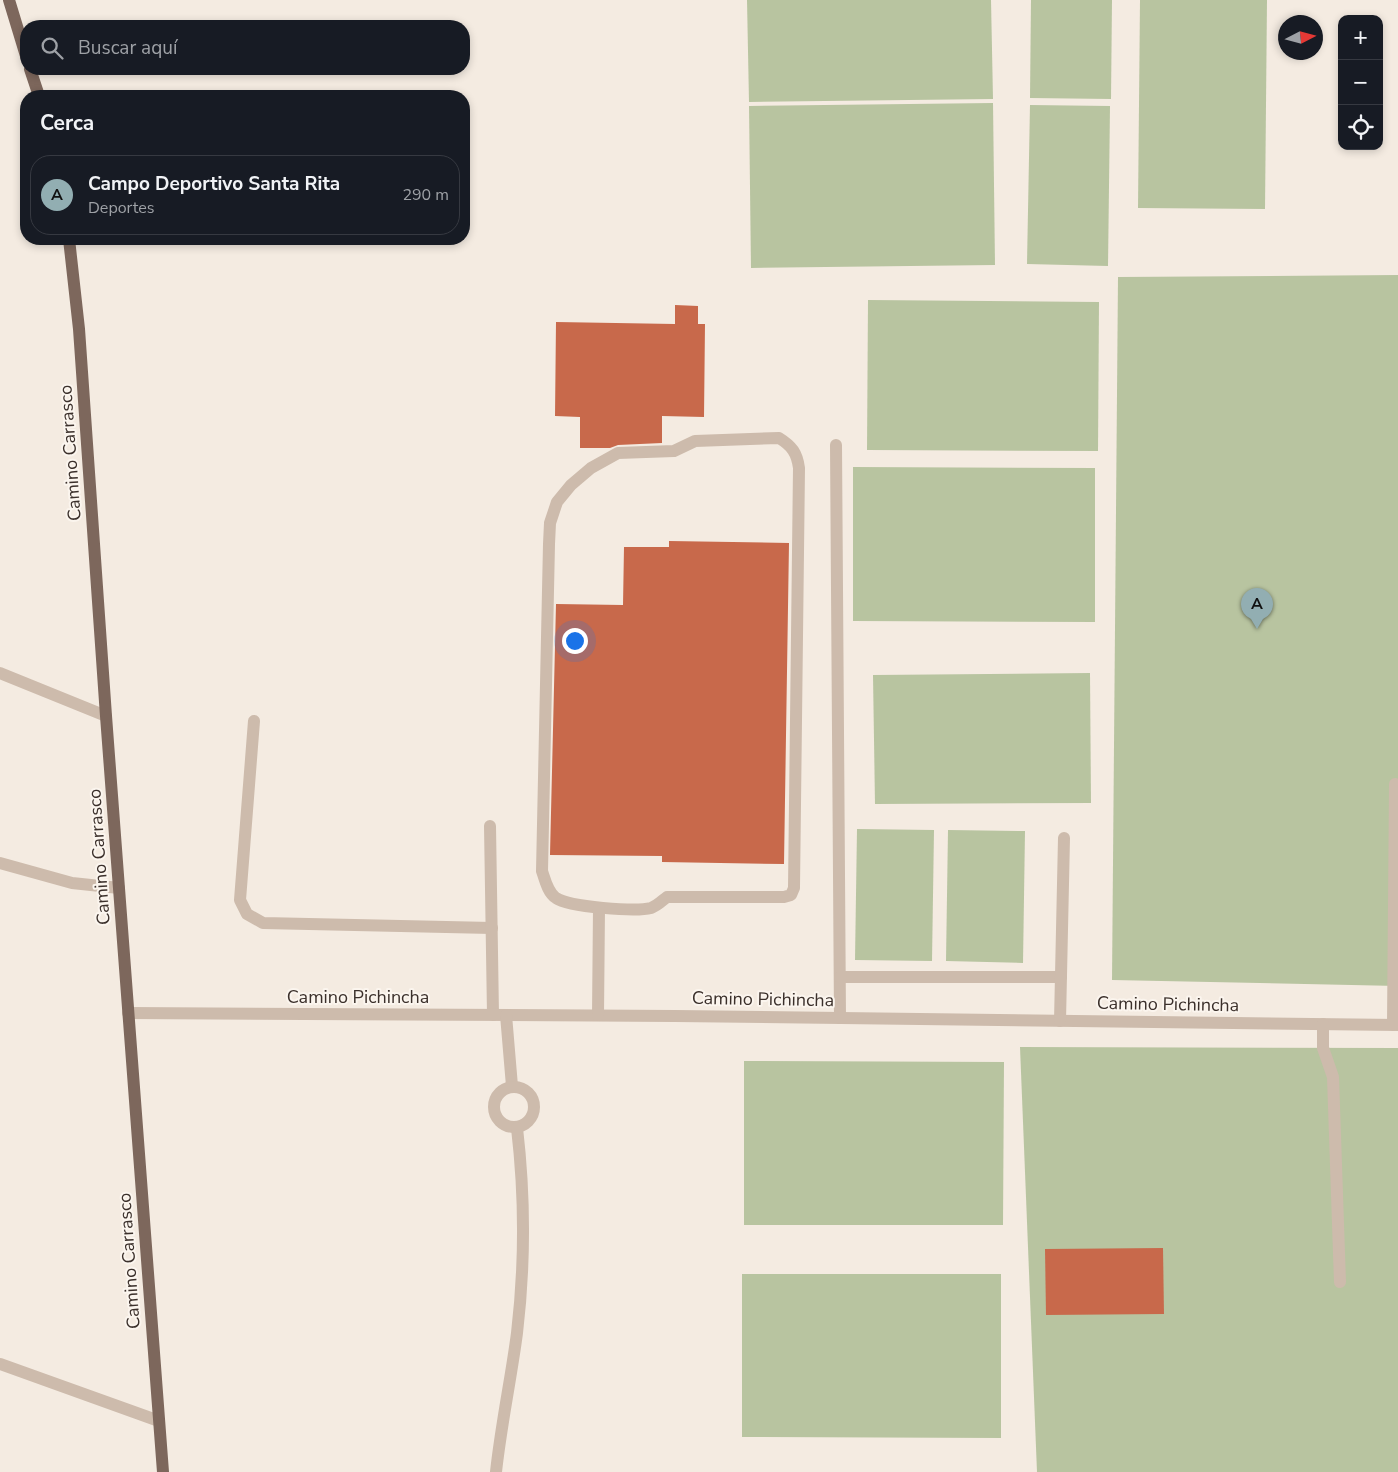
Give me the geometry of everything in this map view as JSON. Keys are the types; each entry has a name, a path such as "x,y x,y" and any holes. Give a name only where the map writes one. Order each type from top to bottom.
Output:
{"main road":[{"path":"8,0 20,37"},
{"path":"32,75 37,90"},
{"name":"Camino Carrasco","path":"70,245 79,329 163,1472"}],"street":[{"path":"779,438 793,448 798,457 799,468 794,888 791,894 784,897 667,897 651,908 599,908 576,905 555,898 542,872 549,544 550,523 557,502 581,476 618,453 674,452 695,441 779,438"},
{"path":"836,445 840,1018"},
{"path":"0,672 106,716"},
{"path":"254,721 240,900 247,914 263,923 492,928"},
{"path":"1395,784 1395,1025"},
{"path":"490,826 492,928 500,1015 512,1086"},
{"path":"1060,1021 1064,838"},
{"path":"0,863 72,883 119,888"},
{"path":"598,1016 599,908"},
{"path":"840,977 1061,977"},
{"name":"Camino Pichincha","path":"128,1012 1395,1025"},
{"path":"1323,1024 1323,1048 1333,1077 1340,1282"},
{"path":"512,1086 525,1089 533,1098 534,1111 529,1122 517,1128 504,1125 495,1116 494,1103 500,1091 512,1086"},
{"path":"496,1472 517,1332 522,1271 524,1214 517,1128"},
{"path":"0,1364 159,1421"}],"green space":[{"path":"747,0 991,0 993,99 749,102"},
{"path":"1031,0 1112,0 1111,99 1030,98"},
{"path":"1140,0 1267,0 1265,209 1138,208"},
{"path":"993,103 995,265 751,268 749,106"},
{"path":"1030,105 1110,106 1108,266 1027,264"},
{"path":"1398,275 1398,986 1112,980 1118,277"},
{"path":"868,300 1099,302 1098,451 867,450"},
{"path":"853,467 1095,468 1095,622 853,621"},
{"path":"1090,673 1091,803 875,804 873,675"},
{"path":"857,829 934,830 932,961 855,960"},
{"path":"948,830 1025,831 1023,963 946,961"},
{"path":"1020,1047 1398,1048 1398,1472 1037,1472"},
{"path":"744,1061 1004,1062 1003,1225 744,1225"},
{"path":"742,1274 1001,1274 1001,1438 742,1437"}],"building":[{"path":"675,305 698,306 698,324 705,324 704,417 662,416 662,443 618,445 610,448 580,448 580,417 555,416 556,322 675,324"},
{"path":"669,541 789,543 784,864 662,862 662,856 550,855 556,604 623,605 624,547 669,547"},
{"path":"1163,1248 1164,1314 1046,1315 1045,1249"}],"place":[{"name":"Campo Deportivo Santa Rita","path":"1257,629"}]}
